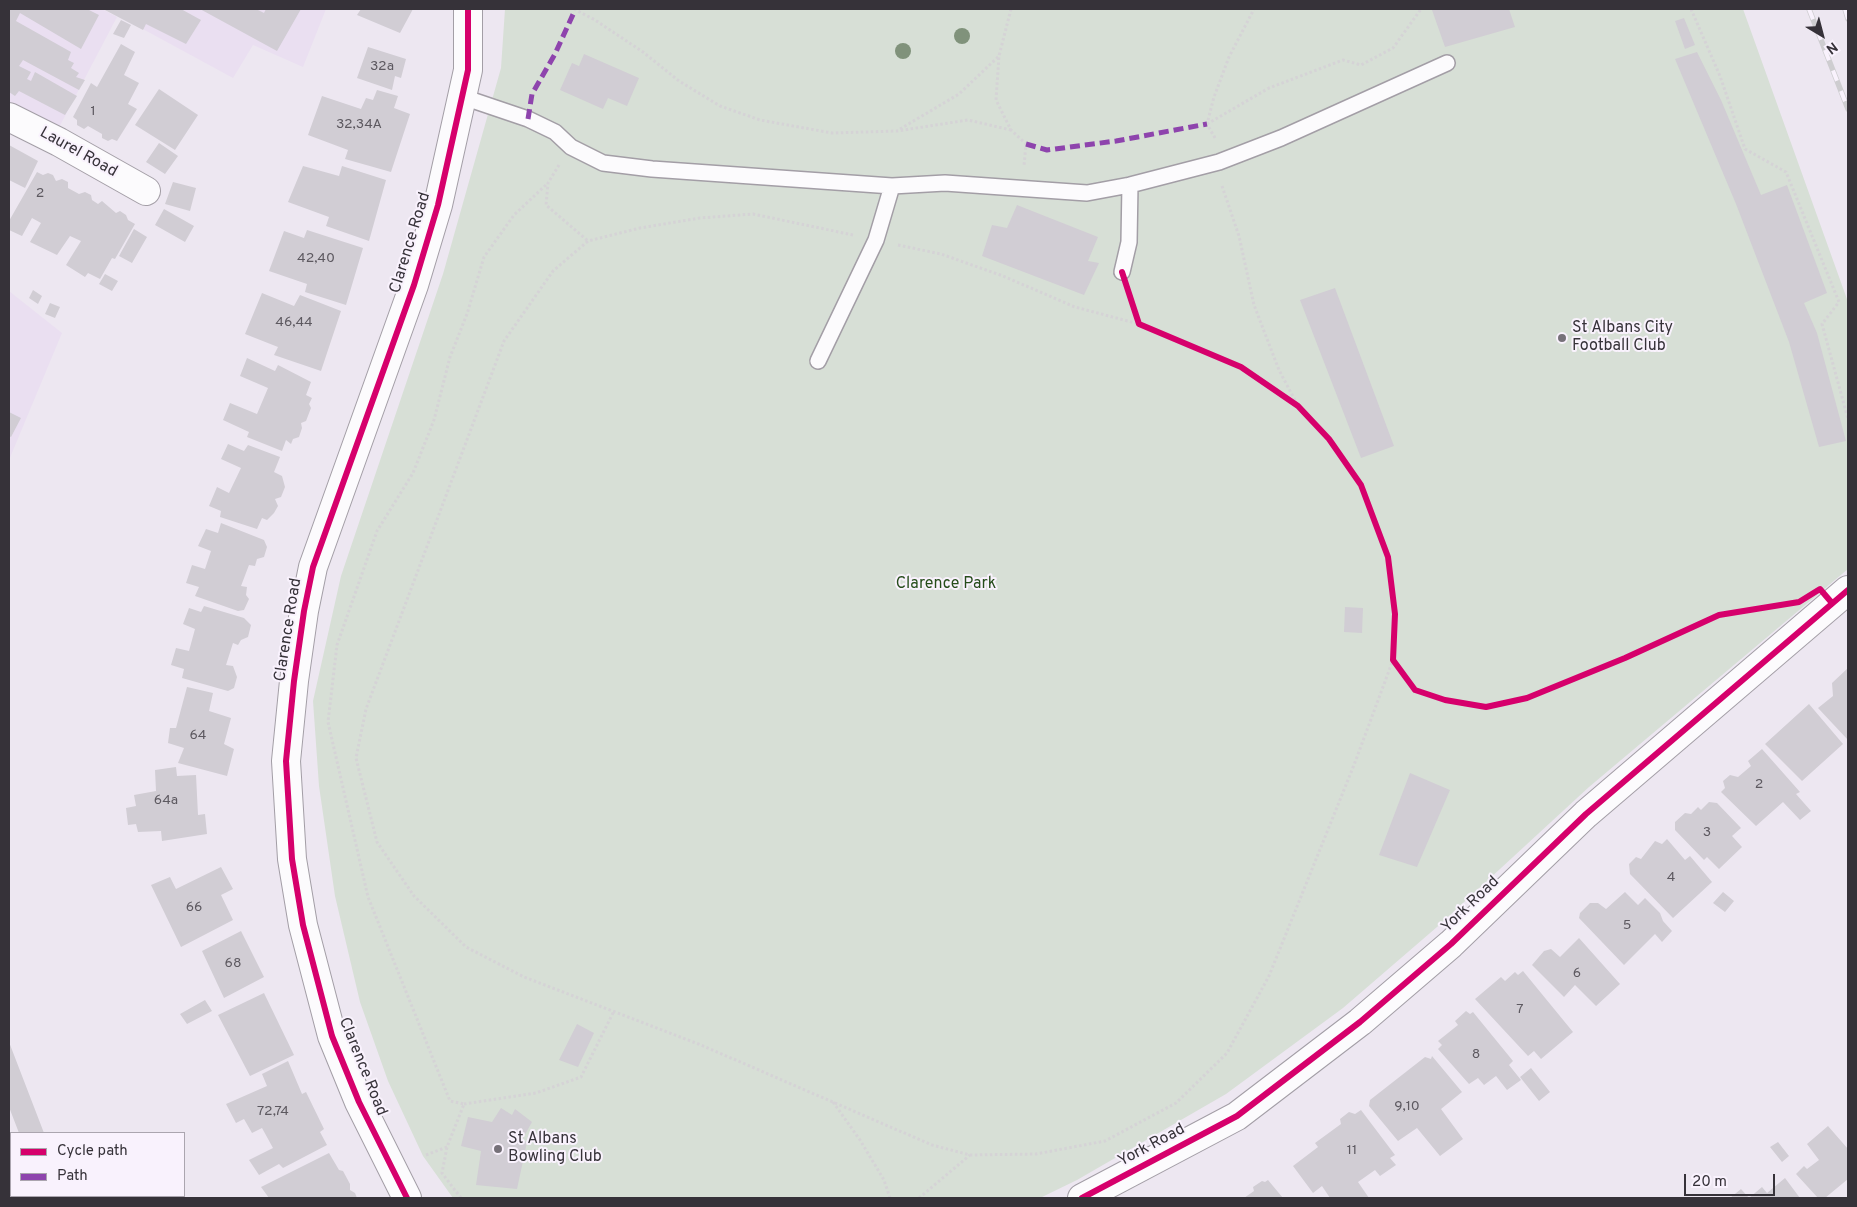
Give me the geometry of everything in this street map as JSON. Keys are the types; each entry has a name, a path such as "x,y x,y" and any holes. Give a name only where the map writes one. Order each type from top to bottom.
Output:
{"street":[{"name":"Clarence Road","path":"407,1198 359,1102 332,1036 303,925 292,859 286,761 298,655 313,567 414,285 438,205 468,70 468,9"},
{"name":"Laurel Road","path":"9,117 60,142 146,191"},
{"name":"York Road","path":"1082,1198 1237,1116 1360,1022 1451,944 1586,814 1848,590"}],"lane":[{"path":"463,97 528,118 555,132 571,147 603,163 652,170 892,186 945,183 1087,193 1130,185 1219,162 1281,138 1447,64"},
{"path":"1122,272 1129,242 1130,185"},
{"path":"818,361 876,240 892,186"}],"path":[{"path":"574,9 595,20 643,52 679,81 720,106 760,120 832,133 897,131 968,120 1011,130"},
{"path":"1011,9 999,56 996,100 1011,130 1026,144"},
{"path":"1254,9 1229,57 1214,97 1207,124 1219,145 1222,190 1239,236 1254,305 1279,370 1298,406"},
{"path":"1207,124 1269,88 1342,60 1361,65 1393,48 1421,9"},
{"path":"1691,9 1720,76 1746,149 1786,172 1839,302 1822,324 1848,419"},
{"path":"897,131 959,94 999,56"},
{"path":"571,147 548,183 514,215 484,257 467,314 450,357 434,420 413,473 377,531 337,645 328,722 368,897 450,1101 464,1104 536,1093 581,1077 614,1011"},
{"path":"548,183 546,206 588,241 553,271 504,341 366,709 356,758 377,842 414,896 466,947 524,978 701,1045 932,1145 970,1155 1036,1154 1105,1141 1176,1103 1227,1053 1269,976 1354,765 1392,660 1393,651"},
{"path":"1136,316 1139,324 1148,328"},
{"path":"1282,395 1304,412"},
{"path":"1392,660 1398,667"},
{"path":"832,1102 860,1140 884,1180 890,1198"},
{"path":"461,1198 442,1173 447,1147 464,1104"},
{"path":"426,1155 447,1147"},
{"path":"919,1198 970,1155"}],"shaded area":[{"path":"9,9 102,9 117,17 54,137 9,117"},
{"path":"106,9 326,9 303,67 253,45 233,78"},
{"path":"9,291 62,333 9,460"}],"green space":[{"name":"Clarence Park","path":"505,9 1743,9 1848,302 1848,569 1589,787 1437,927 1343,1008 1226,1094 1077,1180 1040,1198 453,1198 423,1156 388,1081 360,1002 335,896 319,786 313,701 341,576 443,274 501,68"}],"building":[{"path":"9,9 87,9 99,15 81,49 20,13 16,21 71,52 68,60 74,63 71,68 79,73 76,77 85,80 79,90 23,60 19,66 31,72 27,79 31,81 35,72 77,96 65,115 19,91 15,96 9,92"},
{"path":"103,9 181,9 201,20 186,44 146,24 143,30"},
{"path":"200,9 256,9 264,13 266,9 301,9 277,51"},
{"path":"361,9 413,9 400,33 357,15"},
{"path":"1509,9 1515,27 1445,47 1432,10"},
{"path":"1684,18 1695,45 1685,49 1675,21"},
{"path":"121,20 131,25 124,38 113,34"},
{"path":"121,44 135,52 124,75 139,83 128,104 137,109 117,141 112,139 108,141 102,138 102,134 88,126 84,129 77,125 77,120 73,117 91,83 97,87"},
{"path":"368,47 406,59 401,78 395,76 392,90 357,78"},
{"path":"1697,52 1721,100 1761,195 1787,185 1827,293 1804,303 1817,333 1846,441 1819,447 1789,342 1736,204 1675,59"},
{"path":"584,54 639,78 627,106 608,98 603,109 560,90 572,63 579,66"},
{"path":"159,89 198,115 175,150 135,125"},
{"path":"377,90 398,96 394,108 410,114 391,172 345,159 348,150 308,135 322,96 361,109 366,98 373,100"},
{"path":"159,143 178,156 165,174 146,162"},
{"path":"9,145 38,161 25,188 9,180"},
{"path":"303,166 339,176 342,166 386,180 369,241 326,226 329,217 288,202"},
{"path":"37,172 43,175 48,173 53,175 56,181 62,179 68,182 68,188 79,194 85,192 91,195 92,200 98,204 102,201 116,213 120,211 126,215 128,220 135,224 115,259 112,258 100,279 88,273 85,277 66,265 81,241 70,236 57,255 30,242 41,223 32,218 22,236 9,230 9,221"},
{"path":"173,182 196,188 190,211 165,204"},
{"path":"1017,205 1098,237 1088,261 1099,263 1084,295 982,256 992,225 1007,228"},
{"path":"164,209 194,226 185,242 155,225"},
{"path":"134,229 147,237 132,263 119,256"},
{"path":"307,230 363,248 346,305 305,292 307,284 269,271 284,231 304,238"},
{"path":"105,274 118,281 112,291 99,284"},
{"path":"1335,288 1394,446 1361,458 1300,300"},
{"path":"33,290 42,296 38,304 29,298"},
{"path":"262,293 294,306 300,295 341,311 321,371 274,355 278,347 245,334"},
{"path":"50,303 60,307 55,318 45,314"},
{"path":"247,358 275,371 278,365 311,382 306,395 312,398 309,404 311,408 306,421 301,423 302,428 299,437 293,439 291,444 286,440 282,451 247,437 249,432 223,420 230,403 257,414 268,388 240,376"},
{"path":"9,412 21,418 11,437 9,436"},
{"path":"228,444 244,451 248,445 280,457 274,472 282,476 285,487 281,497 275,499 278,506 274,513 267,520 262,518 257,529 220,517 221,511 209,506 217,487 229,493 241,468 221,459"},
{"path":"221,523 264,540 267,547 264,557 257,559 255,566 249,565 241,586 247,587 246,595 249,599 244,610 238,611 195,596 199,587 186,583 192,565 205,569 211,551 198,546 206,529 218,533"},
{"path":"204,606 244,618 251,625 248,637 241,640 238,645 233,643 226,665 233,666 237,677 234,688 228,691 182,678 184,669 171,665 176,648 189,651 195,629 183,624 189,608 201,612"},
{"path":"1345,607 1363,608 1362,633 1344,632"},
{"path":"1848,668 1848,740 1818,708 1833,696 1832,683"},
{"path":"187,687 213,693 209,711 231,718 224,744 234,749 227,776 178,763 184,748 168,743 170,728 176,728"},
{"path":"1809,704 1843,744 1802,781 1765,744"},
{"path":"1762,749 1800,792 1796,794 1811,811 1800,820 1783,802 1756,826 1721,792 1725,788 1723,781 1730,775 1738,777 1751,766 1748,761"},
{"path":"176,767 177,776 196,775 198,815 205,814 207,834 162,841 161,831 138,832 136,824 128,825 126,808 136,806 134,795 156,791 155,770"},
{"path":"1410,773 1450,790 1417,867 1379,855"},
{"path":"1709,802 1717,803 1741,828 1732,836 1742,847 1719,869 1707,857 1704,860 1675,830 1675,822 1685,813 1691,814 1698,807 1701,810"},
{"path":"1667,839 1685,860 1690,856 1712,882 1673,918 1630,874 1629,864 1636,857 1641,859 1655,841 1662,844"},
{"path":"221,867 233,889 221,895 233,920 181,947 151,885 170,877 176,889"},
{"path":"1625,892 1638,905 1645,898 1660,913 1663,921 1672,931 1662,942 1655,934 1624,965 1579,918 1580,913 1590,903 1598,903 1606,909"},
{"path":"1723,892 1734,901 1725,912 1713,903"},
{"path":"241,931 264,977 224,998 202,951"},
{"path":"1579,938 1620,984 1596,1006 1575,985 1564,997 1532,965 1544,951 1551,949 1560,957"},
{"path":"1523,971 1573,1032 1541,1059 1534,1051 1528,1056 1475,999 1501,977 1505,981 1515,972 1518,975"},
{"path":"264,993 294,1055 250,1076 218,1015"},
{"path":"205,1000 212,1011 187,1024 180,1014"},
{"path":"1466,1011 1470,1014 1473,1012 1513,1061 1509,1065 1521,1080 1507,1090 1496,1076 1484,1085 1478,1078 1469,1084 1438,1049 1442,1045 1438,1041 1458,1025 1455,1021"},
{"path":"577,1024 594,1033 578,1067 559,1060"},
{"path":"9,1042 44,1132 19,1132 9,1107"},
{"path":"1432,1056 1462,1092 1441,1109 1463,1139 1440,1156 1417,1128 1398,1141 1369,1106 1370,1100 1425,1057 1431,1059"},
{"path":"288,1061 302,1094 306,1092 324,1129 320,1132 327,1145 283,1168 279,1164 259,1175 249,1160 273,1148 262,1128 252,1133 244,1119 236,1123 226,1104 267,1086 262,1074"},
{"path":"1531,1068 1550,1092 1539,1101 1520,1077"},
{"name":"St Albans Bowling Club","path":"501,1108 512,1115 515,1109 532,1122 522,1140 527,1142 517,1189 476,1185 481,1151 461,1146 468,1117 492,1122"},
{"path":"1361,1110 1395,1155 1390,1158 1396,1165 1380,1176 1375,1170 1358,1182 1369,1198 1330,1198 1322,1186 1313,1193 1293,1166 1318,1147 1315,1143 1341,1124 1340,1119 1349,1112 1355,1114"},
{"path":"1828,1126 1848,1149 1848,1179 1825,1198 1818,1198 1796,1174 1804,1166 1807,1169 1819,1160 1807,1144"},
{"path":"1778,1142 1789,1156 1782,1162 1770,1147"},
{"path":"329,1153 339,1170 343,1171 350,1184 350,1190 355,1193 357,1198 269,1198 261,1187"},
{"path":"1785,1178 1800,1198 1749,1198 1762,1187 1767,1193"},
{"path":"1268,1180 1283,1198 1244,1198 1254,1191 1253,1187 1262,1181"},
{"path":"1741,1189 1749,1198 1730,1198"},
{"path":"54,1197 83,1198 55,1198"}],"railway":[{"path":"1809,9 1848,109"},
{"path":"1845,9 1848,19"}],"marked path":[{"path":"528,119 532,94 555,54 575,10"},
{"path":"1026,144 1047,150 1116,141 1207,124"}],"cycle path":[{"path":"407,1198 359,1102 332,1036 303,925 292,859 286,761 294,681 304,611 313,567 414,285 438,205 468,70 468,9"},
{"path":"1122,272 1139,324 1241,367 1298,406 1329,439 1361,485 1388,557 1395,614 1393,660 1415,690 1445,700 1486,707 1527,698 1625,658 1719,615 1799,602 1820,589 1832,603"},
{"path":"1082,1198 1237,1116 1360,1022 1451,944 1586,814 1848,590"}],"place":[{"name":"St Albans City Football Club","path":"1562,338"},
{"name":"St Albans Bowling Club","path":"498,1149"}]}
